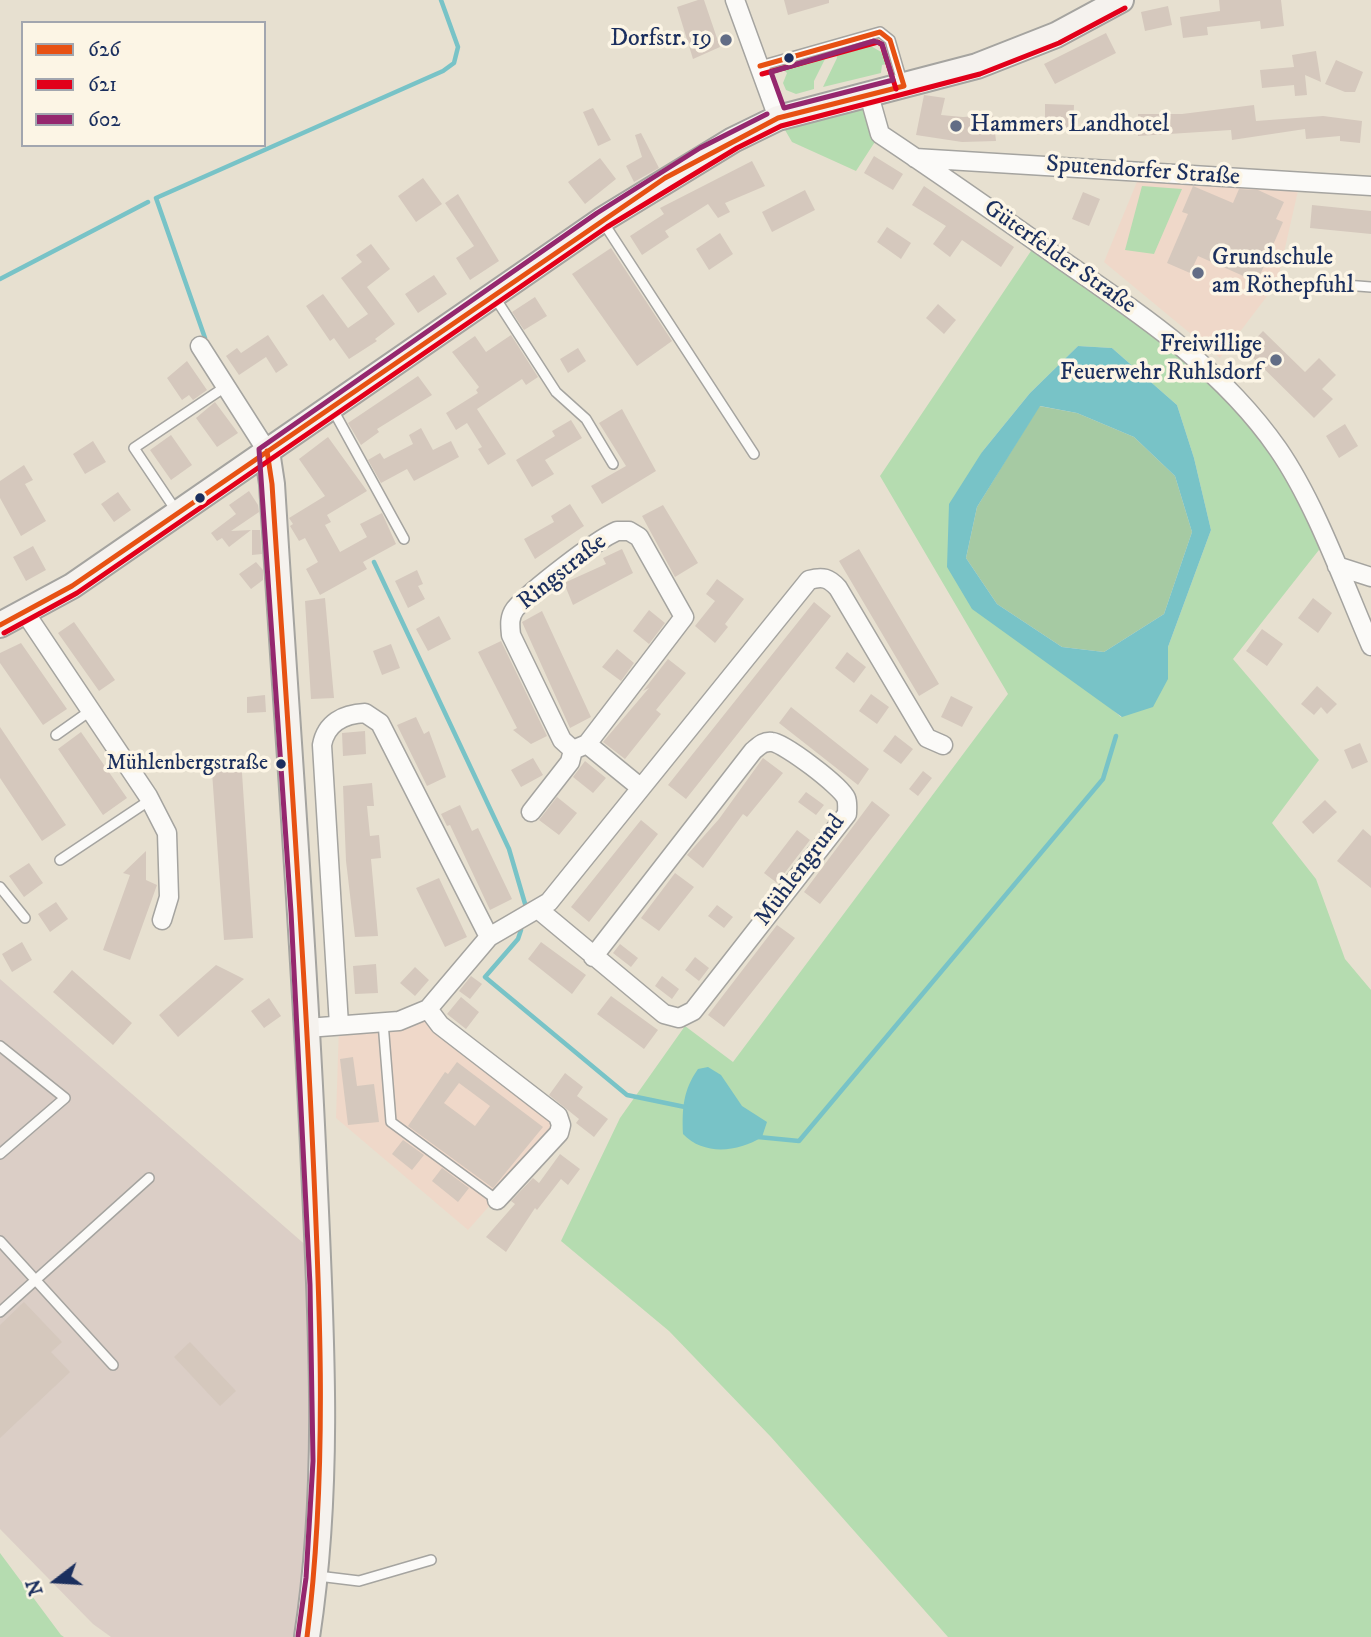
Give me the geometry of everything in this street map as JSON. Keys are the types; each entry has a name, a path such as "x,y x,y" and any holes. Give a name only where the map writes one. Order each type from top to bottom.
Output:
{"main road":[{"path":"0,625 26,614 178,513 602,220 705,155 778,118 977,66 1056,35 1121,0"},
{"path":"267,451 272,484 307,1028 322,1366 318,1513 307,1637"}],"street":[{"path":"735,0 778,118"},
{"name":"Güterfelder Straße","path":"869,95 880,134 1154,325 1185,348 1233,392 1279,451 1337,566 1371,646"},
{"name":"Sputendorfer Straße","path":"915,158 1371,186"},
{"path":"200,346 267,451"},
{"name":"Ringstraße","path":"531,812 580,747 684,617 639,537 629,531 617,531 607,535 515,609 509,620 511,635 562,740 580,747 640,788"},
{"path":"1337,566 1371,577"},
{"path":"307,1028 383,1022 413,1017 428,1009 489,937 549,902 803,586 820,577 831,580 838,588 927,738 943,745"},
{"path":"26,614 150,800 167,833 169,897 162,920"},
{"path":"339,1026 322,746 325,732 335,721 365,713 380,723 489,937"},
{"name":"Mühlengrund","path":"539,910 593,957 664,1014 679,1017 693,1011 847,814 847,799 840,789 788,749 775,742 763,742 753,751 593,957"},
{"path":"428,1009 440,1025 558,1116 561,1125 559,1133 497,1200"}],"lane":[{"path":"760,66 880,32 890,40 904,86"},
{"path":"602,220 754,454"},
{"path":"1345,285 1371,288"},
{"path":"493,295 556,392 586,419 613,464"},
{"path":"178,513 134,448 225,387"},
{"path":"331,406 404,539"},
{"path":"56,735 90,711"},
{"path":"60,860 150,800"},
{"path":"0,887 25,918"},
{"path":"383,1022 391,1122 497,1200"},
{"path":"0,1046 65,1098 0,1154"},
{"path":"0,1312 149,1178"},
{"path":"0,1241 113,1365"},
{"path":"313,1575 359,1581 431,1560"}],"shaded area":[{"name":"Grundschule am Röthepfuhl","path":"1143,167 1300,182 1277,283 1220,358 1104,262"},
{"path":"0,979 309,1248 314,1365 307,1637 111,1637 93,1624 0,1529"},
{"path":"428,1009 561,1125 468,1230 336,1118 339,1025"}],"green space":[{"path":"869,45 883,53 886,64 882,65 881,73 823,87 837,58 836,54"},
{"path":"826,57 814,81 814,89 796,94 786,90 783,83 787,73 784,70"},
{"path":"869,95 880,134 856,171 792,142 778,118"},
{"path":"1142,186 1182,189 1154,254 1125,250"},
{"path":"1037,242 1233,392 1326,541 1233,659 1319,760 1272,823 1316,879 1345,959 1371,990 1371,1637 948,1637 771,1437 669,1331 561,1241 620,1118 685,1026 733,1062 1008,694 880,476","holes":["1078,346 1112,348 1177,405 1194,458 1211,530 1168,647 1121,717 948,567 982,452 1030,393"]},
{"path":"1039,406 1077,413 1134,437 1175,476 1192,532 1164,614 1104,652 1062,647 997,604 966,558 977,507"},
{"path":"0,1553 61,1635 64,1637 0,1637"}],"water":[{"path":"1078,346 1112,348 1177,405 1194,458 1211,530 1168,647 1168,679 1153,707 1122,717 972,609 947,567 949,504 982,452 1030,393","holes":["1040,406 1077,413 1134,437 1175,476 1192,532 1164,614 1104,652 1062,647 997,604 966,558 977,507"]},
{"path":"708,1067 721,1075 742,1106 767,1122 762,1137 742,1146 711,1149 691,1141 683,1134 686,1092 698,1069"}],"building":[{"path":"704,0 720,47 693,59 677,7"},
{"path":"784,0 829,0 829,3 788,15"},
{"path":"1219,0 1281,0 1284,26 1261,29 1260,21 1207,27 1208,35 1183,38 1180,17 1220,11"},
{"path":"1168,6 1172,25 1145,31 1141,12"},
{"path":"1106,33 1116,53 1055,84 1044,64"},
{"path":"1316,51 1321,82 1305,75 1307,95 1295,96 1294,85 1262,88 1260,70 1294,67 1292,55"},
{"path":"1336,60 1363,72 1355,92 1345,92 1325,84"},
{"name":"Hammers Landhotel","path":"924,95 945,98 941,115 993,115 996,141 962,142 916,135"},
{"path":"1045,104 1074,105 1073,130 1045,129"},
{"path":"1254,105 1256,121 1323,116 1362,121 1360,143 1340,141 1340,136 1306,139 1305,129 1232,140 1231,130 1138,136 1138,114 1182,114"},
{"path":"593,108 611,140 598,146 583,112"},
{"path":"641,133 659,168 634,182 626,166 642,157 635,135"},
{"path":"874,156 903,174 893,190 864,173"},
{"path":"600,158 616,179 585,204 568,182"},
{"path":"752,161 765,186 725,203 730,212 718,218 708,204 665,231 669,237 642,255 630,236 664,214 660,208"},
{"path":"423,178 442,204 416,222 398,196"},
{"path":"924,186 1014,247 1001,267 962,240 950,257 933,244 946,226 912,205"},
{"path":"1193,186 1233,203 1239,189 1258,190 1284,202 1276,219 1283,222 1257,282 1198,256 1190,273 1167,263 1188,214 1182,212"},
{"path":"805,190 815,210 772,232 762,212"},
{"path":"1083,192 1100,199 1089,226 1072,219"},
{"path":"458,194 499,261 470,280 456,258 474,246 445,203"},
{"path":"1312,205 1371,211 1371,234 1310,228"},
{"path":"887,227 911,243 901,259 877,242"},
{"path":"720,233 733,254 709,270 696,249"},
{"path":"371,244 390,269 367,287 395,324 375,339 377,341 349,359 334,338 330,341 306,306 323,294 348,328 368,314 341,278 362,262 356,255"},
{"path":"611,248 672,341 637,366 572,274"},
{"path":"434,275 447,294 418,313 405,294"},
{"path":"535,297 547,316 524,330 512,312"},
{"path":"938,304 956,320 944,334 926,318"},
{"path":"1263,331 1305,372 1319,358 1336,375 1322,389 1333,399 1314,418 1245,350"},
{"path":"268,335 288,365 276,373 266,357 239,375 226,356 237,348 241,353"},
{"path":"511,335 538,377 526,385 522,379 477,409 506,454 488,465 478,449 482,447 467,423 456,430 446,413 478,393 476,390 479,387 452,352 475,336 486,352"},
{"path":"578,348 586,361 568,373 560,359"},
{"path":"187,361 207,390 193,400 189,395 182,400 167,378"},
{"path":"418,376 432,395 377,429 379,432 361,445 348,423"},
{"path":"215,402 238,433 217,447 196,418"},
{"path":"622,409 656,471 602,504 591,486 626,466 599,423"},
{"path":"571,420 582,438 545,460 554,474 532,487 516,460 555,436 552,431"},
{"path":"1345,424 1358,446 1339,458 1326,436"},
{"path":"421,428 433,450 451,441 459,457 414,481 407,469 381,483 368,460 380,453 384,459 413,444 409,435"},
{"path":"171,435 192,465 171,480 150,450"},
{"path":"328,437 367,491 327,515 331,522 325,525 340,552 367,537 360,524 382,513 396,544 363,562 367,569 320,595 306,569 318,562 305,538 299,541 290,526 293,524 289,518 325,496 299,459"},
{"path":"93,441 106,462 85,474 73,454"},
{"path":"24,465 33,480 25,484 46,521 21,536 0,498 0,481"},
{"path":"249,491 258,505 259,512 231,531 251,530 229,547 222,538 217,541 211,533 236,514 229,505"},
{"path":"118,492 131,510 114,522 101,504"},
{"path":"570,504 584,526 535,559 524,539 554,522 551,516"},
{"path":"663,505 698,563 675,577 642,516"},
{"path":"252,530 260,530 262,554 252,555"},
{"path":"33,546 46,570 26,581 13,557"},
{"path":"622,549 633,573 573,605 564,583 606,564 603,558"},
{"path":"859,549 939,684 919,696 839,561"},
{"path":"256,562 263,570 263,580 251,589 239,574"},
{"path":"417,570 423,584 418,586 425,599 408,608 395,581"},
{"path":"717,579 744,599 725,624 728,627 715,643 695,626 715,601 706,594"},
{"path":"325,598 334,698 311,699 305,601"},
{"path":"1313,598 1332,613 1318,633 1298,618"},
{"path":"814,602 831,616 686,799 668,785"},
{"path":"649,610 665,623 649,644 633,631"},
{"path":"542,611 591,717 570,728 522,622"},
{"path":"439,616 451,639 428,651 416,629"},
{"path":"74,622 115,680 99,691 58,633"},
{"path":"1262,629 1283,644 1267,666 1246,651"},
{"path":"501,641 547,736 531,744 513,730 517,728 478,652"},
{"path":"21,643 67,709 43,725 0,663 0,653"},
{"path":"391,644 400,668 382,675 373,651"},
{"path":"617,649 634,663 621,681 602,667"},
{"path":"847,652 866,667 854,683 835,668"},
{"path":"668,659 686,673 656,710 661,714 625,759 603,742 649,688 643,691"},
{"path":"1317,686 1337,704 1327,714 1321,707 1314,715 1301,704"},
{"path":"871,694 889,707 877,724 859,711"},
{"path":"265,695 266,712 247,713 247,697"},
{"path":"951,696 973,707 962,727 941,717"},
{"path":"791,707 869,769 858,785 779,723"},
{"path":"416,717 424,734 429,731 446,777 427,786 397,725"},
{"path":"0,727 66,825 42,841 0,778"},
{"path":"365,731 366,754 343,756 342,733"},
{"path":"81,732 127,798 103,815 58,749"},
{"path":"895,735 913,749 901,764 883,751"},
{"path":"1360,743 1368,762 1352,769 1344,750"},
{"path":"241,758 253,938 224,940 212,772"},
{"path":"533,758 543,775 521,787 511,770"},
{"path":"763,758 783,773 747,817 743,814 703,868 687,855 719,819"},
{"path":"585,761 606,778 593,793 573,777"},
{"path":"923,771 932,778 918,796 909,789"},
{"path":"372,783 374,806 367,806 370,836 379,835 381,858 371,859 378,936 355,937 346,861 343,786"},
{"path":"806,792 824,805 816,815 798,802"},
{"path":"557,797 577,813 559,835 539,820"},
{"path":"1325,800 1337,812 1313,834 1302,822"},
{"path":"872,801 890,815 820,904 804,892"},
{"path":"460,805 472,831 478,828 512,899 490,910 450,825 447,826 441,814"},
{"path":"641,820 658,834 589,922 571,907"},
{"path":"1363,829 1371,836 1371,888 1337,861"},
{"path":"797,830 810,840 777,883 764,873"},
{"path":"146,851 146,880 157,885 130,960 103,950 130,875 123,873"},
{"path":"29,863 43,883 24,897 9,876"},
{"path":"675,873 694,887 659,931 641,918"},
{"path":"439,878 467,937 445,947 416,888"},
{"path":"56,902 68,919 50,932 38,914"},
{"path":"717,905 733,917 724,928 708,916"},
{"path":"777,925 795,938 724,1027 708,1015"},
{"path":"22,942 32,960 12,972 2,954"},
{"path":"541,942 586,975 572,994 528,959"},
{"path":"620,944 638,958 631,967 613,953"},
{"path":"695,957 709,968 699,981 685,970"},
{"path":"376,964 378,993 355,994 353,966"},
{"path":"216,965 244,979 178,1037 159,1015"},
{"path":"415,967 429,980 415,996 400,983"},
{"path":"72,970 132,1023 113,1045 53,992"},
{"path":"471,976 482,984 470,999 459,991"},
{"path":"662,976 679,989 672,999 655,986"},
{"path":"611,996 658,1030 644,1049 597,1014"},
{"path":"461,997 479,1012 466,1029 447,1014"},
{"path":"269,998 281,1016 264,1028 251,1011"},
{"path":"353,1057 357,1086 374,1084 379,1122 348,1125 340,1059"},
{"path":"457,1062 543,1127 493,1188 408,1126 445,1072 448,1074","holes":["459,1083 490,1106 475,1126 444,1103"]},
{"path":"565,1073 583,1087 577,1096 608,1119 594,1137 576,1123 579,1119 549,1095"},
{"path":"403,1140 424,1155 412,1170 392,1154"},
{"path":"560,1154 580,1169 568,1185 561,1179 537,1210 535,1208 506,1252 486,1237 515,1204 511,1201 533,1178 539,1183"},
{"path":"442,1168 469,1188 458,1202 432,1181"},
{"path":"24,1302 62,1342 51,1352 70,1372 0,1438 0,1325"},
{"path":"190,1342 236,1391 220,1406 174,1357"}],"waterway":[{"path":"205,338 156,198 443,71 454,63 458,47 441,0"},
{"path":"0,279 148,202"},
{"path":"374,562 509,849 526,907"},
{"path":"758,1137 799,1141 1103,779 1116,736"},
{"path":"521,930 518,939 485,977 627,1095 685,1107"}],"transit line":[{"name":"621","path":"4,633 77,593 607,227 737,148 781,126 980,74 1059,43 1125,8"},
{"name":"626","path":"760,66 880,32 890,40 904,86"},
{"name":"602","path":"874,41 882,44 893,80 784,108 771,72 874,41"},
{"name":"621","path":"762,74 878,42 882,45 896,89"},
{"name":"626","path":"0,625 72,586 665,178 778,118 904,86"},
{"name":"602","path":"298,1636 306,1578 313,1461 310,1285 291,912 259,449 597,213 700,148 767,114"},
{"name":"626","path":"267,451 272,484 299,889 318,1259 320,1448 314,1574 307,1637"}],"place":[{"name":"Dorfstr. 19","path":"726,40"},
{"name":"Hammers Landhotel","path":"956,126"},
{"name":"Grundschule am Röthepfuhl","path":"1198,273"},
{"name":"Freiwillige Feuerwehr Ruhlsdorf","path":"1276,360"},
{"name":"Mühlenbergstraße","path":"281,764"}]}
